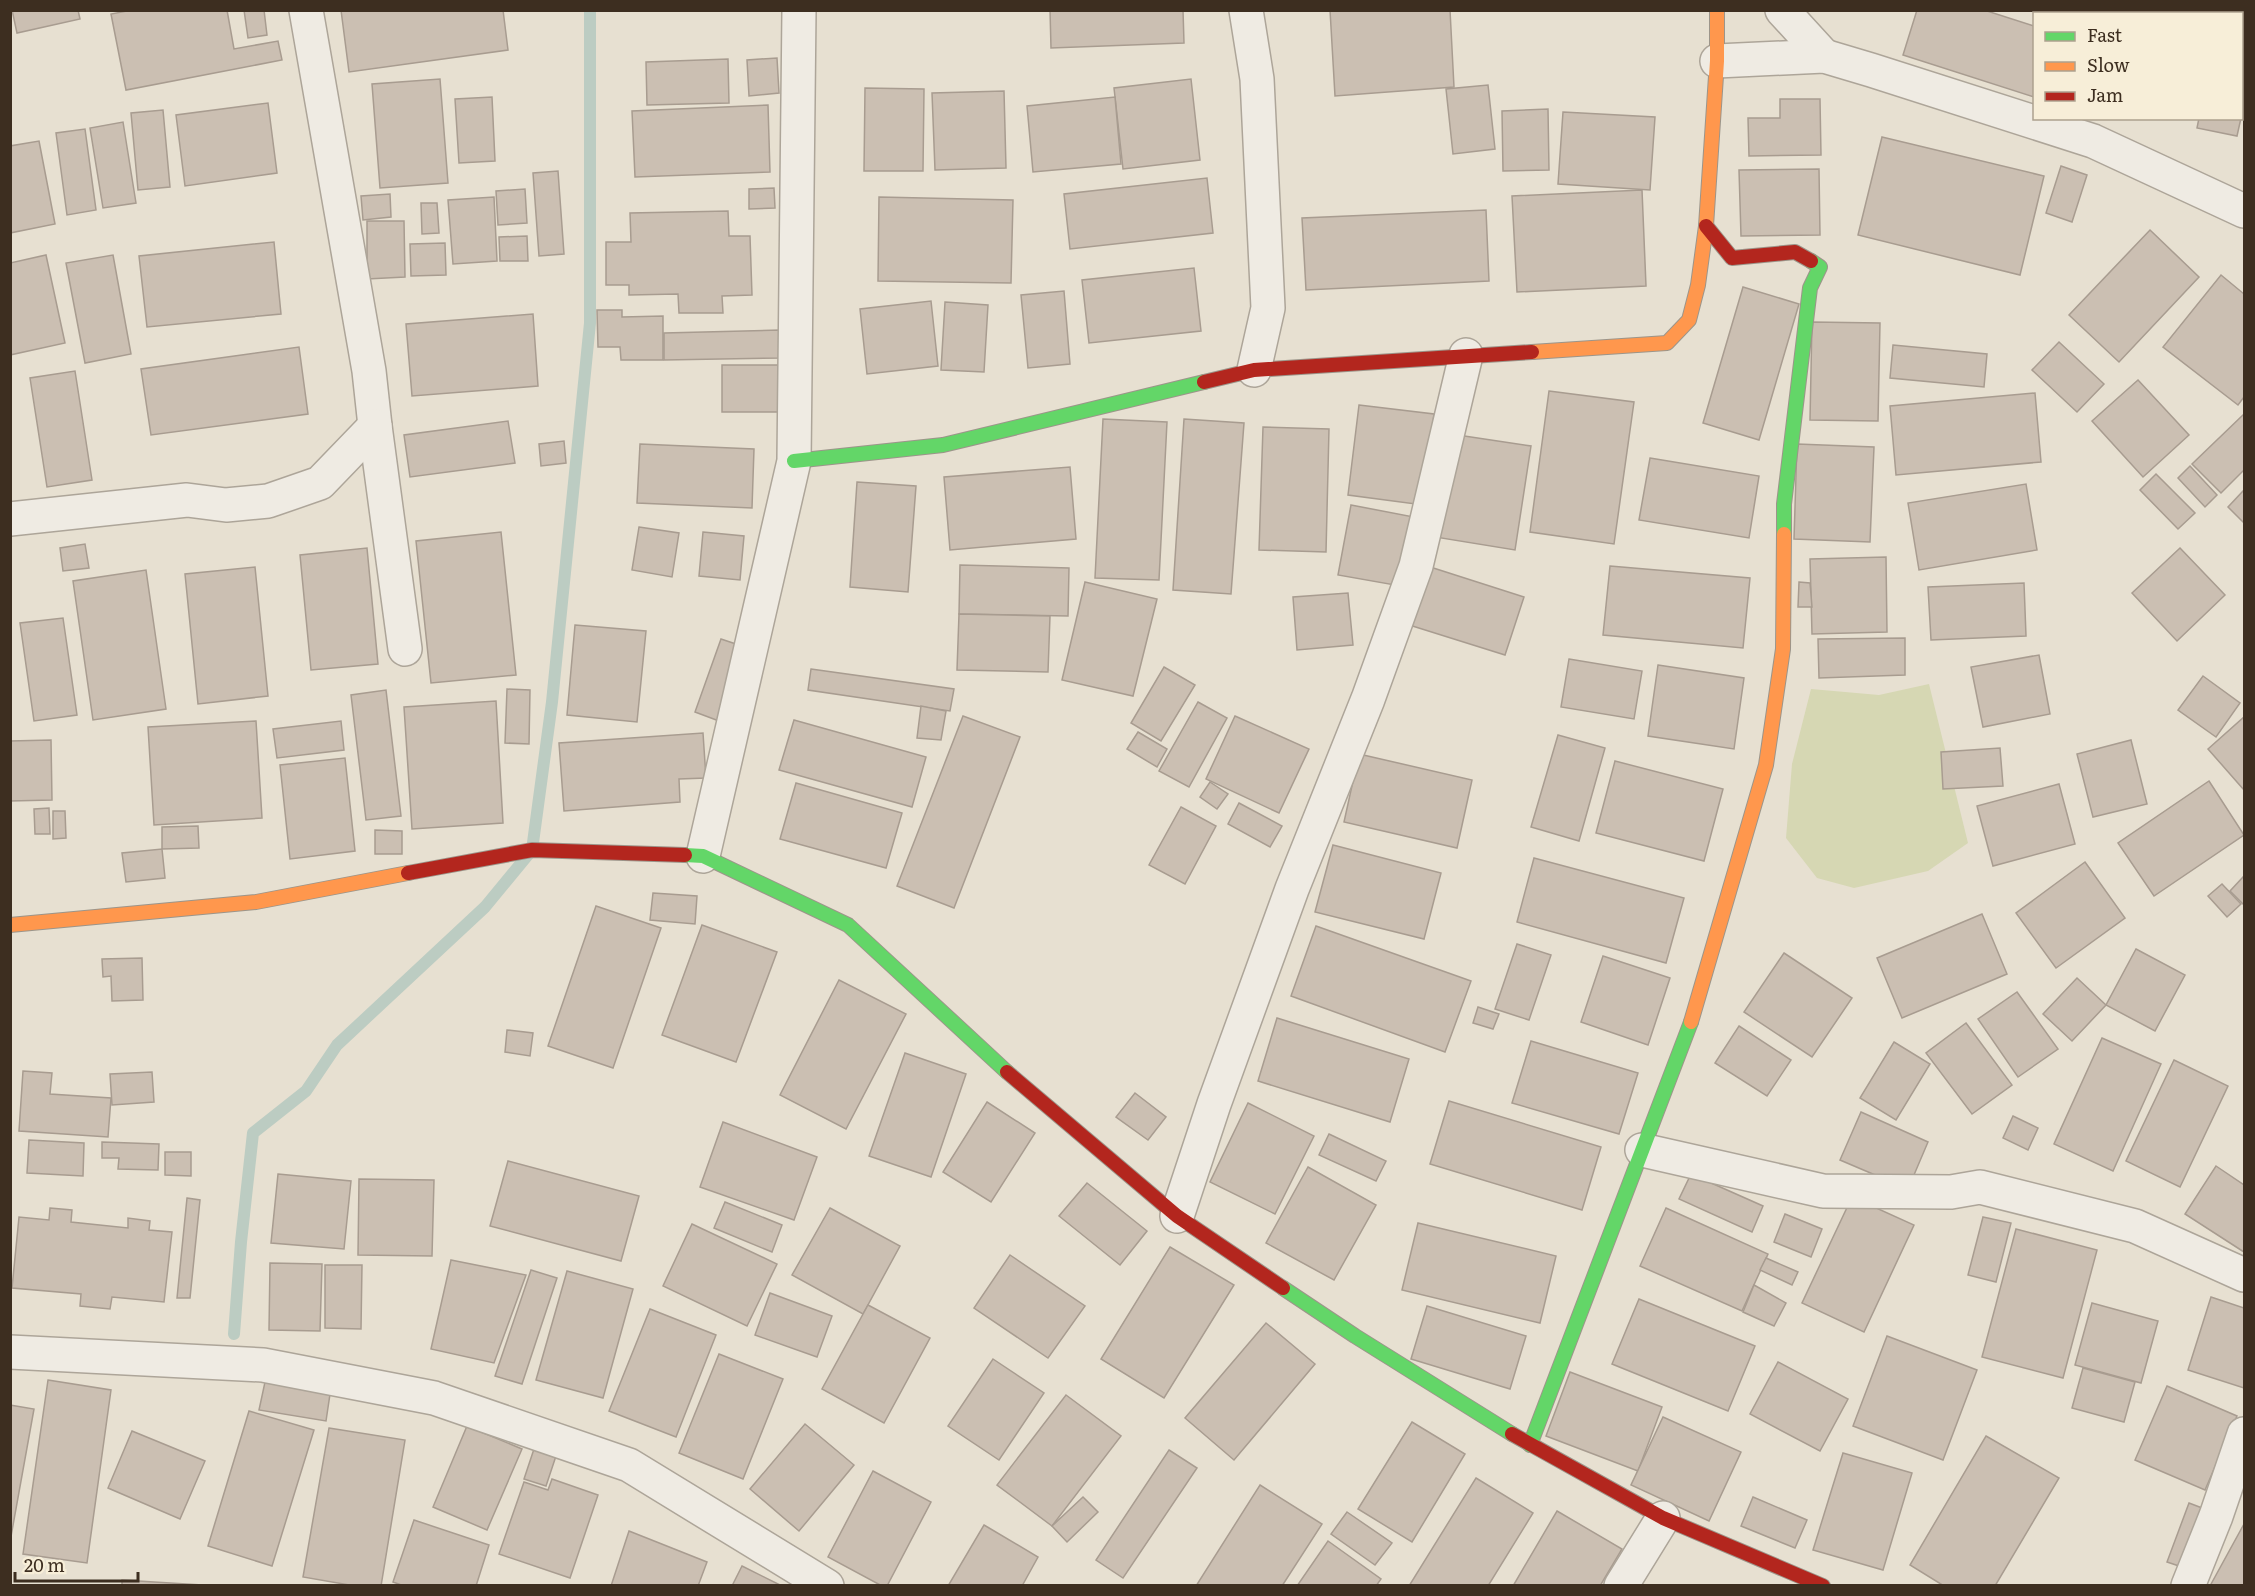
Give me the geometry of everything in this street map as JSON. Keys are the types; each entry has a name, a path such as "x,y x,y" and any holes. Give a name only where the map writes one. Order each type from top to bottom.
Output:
{"street":[{"path":"306,10 369,371 405,649"},
{"path":"703,856 794,461 799,10"},
{"path":"1246,10 1257,79 1268,308 1254,370"},
{"path":"794,461 943,445 1254,370 1667,343 1689,320 1698,285 1706,226 1717,61 1717,10"},
{"path":"1782,10 1824,56"},
{"path":"1717,61 1824,56 2033,113"},
{"path":"2059,120 2096,130 2244,211"},
{"path":"1530,1445 1695,1011 1766,765 1783,649 1784,504 1810,288 1820,267 1795,252 1732,258 1706,226"},
{"path":"1178,1216 1214,1104 1288,900 1368,699 1416,566 1466,356"},
{"path":"10,519 187,500 226,505 268,501 320,483 375,426"},
{"path":"10,925 256,902 532,850 703,856 848,925 1028,1091 1178,1216 1355,1336 1530,1445 1663,1518 1823,1586"},
{"path":"1642,1150 1823,1191 1951,1192 1980,1187 2135,1226 2244,1275"},
{"path":"10,1352 263,1365 434,1398 628,1465 827,1586"},
{"path":"2188,1586 2216,1516 2244,1434"},
{"path":"1620,1586 1663,1518"}],"green space":[{"path":"1929,684 1968,843 1928,871 1854,888 1817,878 1786,838 1792,764 1811,689 1879,695"}],"building":[{"path":"12,10 78,10 80,19 17,33"},
{"path":"132,10 227,10 234,49 278,41 282,60 126,90 111,14"},
{"path":"244,10 264,10 267,35 248,38"},
{"path":"341,10 503,10 508,50 349,72"},
{"path":"1050,10 1183,10 1184,43 1051,48"},
{"path":"1330,10 1450,10 1454,87 1335,96"},
{"path":"1917,10 1984,10 2033,26 2033,97 1903,55"},
{"path":"2243,24 2244,24 2243,111"},
{"path":"777,58 779,93 749,96 747,60"},
{"path":"728,59 729,103 647,105 646,62"},
{"path":"440,79 448,183 380,188 372,84"},
{"path":"1191,79 1200,160 1123,169 1114,88"},
{"path":"1488,85 1495,149 1453,154 1446,89"},
{"path":"865,88 924,89 923,171 864,171"},
{"path":"1004,91 1006,168 935,170 932,93"},
{"path":"492,97 495,161 459,163 455,99"},
{"path":"1115,97 1121,164 1033,172 1027,106"},
{"path":"1780,99 1820,99 1821,155 1749,156 1748,118 1780,118"},
{"path":"268,103 277,173 185,186 176,115"},
{"path":"768,105 770,172 635,177 632,111"},
{"path":"1548,109 1549,170 1503,171 1502,111"},
{"path":"163,110 170,187 138,190 131,113"},
{"path":"1563,112 1655,117 1650,190 1558,184"},
{"path":"2199,120 2241,120 2237,136 2197,128"},
{"path":"123,122 136,203 103,208 90,128"},
{"path":"85,129 96,210 67,215 56,133"},
{"path":"1882,137 2044,176 2020,275 1858,235"},
{"path":"39,141 55,224 10,233 10,146"},
{"path":"2061,166 2087,175 2072,222 2046,213"},
{"path":"1819,169 1820,235 1741,236 1739,170"},
{"path":"558,171 564,254 539,256 533,173"},
{"path":"1207,178 1213,233 1070,249 1064,194"},
{"path":"774,188 775,208 749,209 749,189"},
{"path":"525,189 527,223 498,225 496,191"},
{"path":"1642,190 1646,286 1517,292 1512,196"},
{"path":"390,194 391,217 363,220 361,196"},
{"path":"494,197 497,261 453,264 448,200"},
{"path":"879,197 1013,200 1011,283 878,281"},
{"path":"421,203 437,203 439,233 422,234"},
{"path":"1486,210 1489,281 1306,290 1302,218"},
{"path":"728,211 729,236 750,236 752,295 722,296 723,313 679,313 678,294 629,295 629,285 606,285 606,242 631,242 630,213"},
{"path":"367,221 404,221 405,277 367,279"},
{"path":"2150,230 2199,277 2119,362 2069,315"},
{"path":"527,236 528,261 500,261 499,237"},
{"path":"274,242 281,314 147,327 139,256"},
{"path":"445,243 446,275 411,276 410,244"},
{"path":"46,255 65,343 10,355 10,263"},
{"path":"113,255 131,354 85,363 66,263"},
{"path":"1194,268 1201,331 1089,343 1082,280"},
{"path":"2221,275 2244,294 2244,397 2238,405 2163,347"},
{"path":"1743,287 1799,304 1759,440 1703,423"},
{"path":"1064,291 1070,364 1028,368 1021,295"},
{"path":"931,301 938,366 867,374 860,309"},
{"path":"945,302 988,305 984,372 941,370"},
{"path":"597,310 622,310 622,317 663,316 663,360 621,360 620,347 598,347"},
{"path":"533,314 538,386 412,396 406,324"},
{"path":"1812,322 1880,323 1878,421 1810,420"},
{"path":"780,330 781,358 664,360 664,333"},
{"path":"2059,342 2104,384 2077,412 2032,370"},
{"path":"1893,345 1987,354 1984,387 1890,378"},
{"path":"299,347 308,414 151,435 141,369"},
{"path":"722,365 780,365 779,412 722,412"},
{"path":"75,371 92,480 47,487 30,378"},
{"path":"2138,380 2189,435 2143,477 2092,421"},
{"path":"1549,391 1634,402 1614,544 1530,532"},
{"path":"2035,393 2041,462 1896,475 1890,406"},
{"path":"1359,405 1434,414 1423,505 1348,495"},
{"path":"2244,414 2244,470 2221,493 2192,464"},
{"path":"1103,419 1167,422 1159,580 1095,578"},
{"path":"1184,419 1244,423 1231,594 1173,590"},
{"path":"508,421 515,463 410,477 404,435"},
{"path":"1263,427 1329,429 1326,552 1259,550"},
{"path":"1451,434 1531,446 1515,550 1435,537"},
{"path":"564,441 566,463 541,466 539,444"},
{"path":"640,444 754,449 752,508 637,503"},
{"path":"1797,444 1874,447 1870,542 1794,539"},
{"path":"1650,458 1759,476 1749,538 1639,520"},
{"path":"2190,466 2217,495 2205,507 2178,478"},
{"path":"1070,467 1076,539 950,550 944,477"},
{"path":"2156,474 2195,513 2178,529 2140,490"},
{"path":"857,482 916,486 908,592 850,587"},
{"path":"2026,484 2037,550 1919,570 1908,503"},
{"path":"2244,490 2244,523 2228,507"},
{"path":"1351,505 1419,518 1406,587 1338,575"},
{"path":"639,527 679,533 672,577 632,570"},
{"path":"501,532 516,675 431,683 416,541"},
{"path":"703,532 744,536 740,580 699,576"},
{"path":"85,544 89,568 63,571 60,548"},
{"path":"367,548 378,664 311,670 300,555"},
{"path":"2180,548 2225,595 2177,641 2132,593"},
{"path":"1886,557 1887,632 1812,634 1810,559"},
{"path":"960,565 1069,568 1068,616 959,614"},
{"path":"1424,565 1524,597 1505,655 1406,624"},
{"path":"1610,566 1750,578 1743,648 1603,635"},
{"path":"255,567 268,696 198,704 185,574"},
{"path":"146,570 166,709 93,720 73,581"},
{"path":"1085,582 1157,599 1133,696 1062,680"},
{"path":"1799,582 1810,583 1812,607 1798,607"},
{"path":"2024,583 2026,636 1931,640 1928,587"},
{"path":"1348,593 1353,645 1297,650 1293,597"},
{"path":"959,614 1050,616 1048,672 957,670"},
{"path":"63,618 77,715 34,721 20,623"},
{"path":"575,625 646,631 637,722 567,715"},
{"path":"1905,638 1905,675 1819,678 1818,639"},
{"path":"721,639 745,647 719,721 695,712"},
{"path":"2039,655 2050,714 1983,727 1971,667"},
{"path":"1569,659 1642,671 1634,719 1561,707"},
{"path":"1658,665 1744,678 1734,749 1648,736"},
{"path":"1164,667 1195,685 1161,741 1131,723"},
{"path":"811,669 954,689 950,711 808,690"},
{"path":"2203,676 2240,703 2216,737 2178,710"},
{"path":"507,689 530,690 529,744 505,743"},
{"path":"386,690 401,816 366,820 351,695"},
{"path":"496,701 503,823 412,829 404,707"},
{"path":"1198,702 1227,718 1189,787 1159,771"},
{"path":"921,706 946,711 941,740 917,738"},
{"path":"963,716 1020,737 954,908 897,886"},
{"path":"1235,716 1309,749 1279,813 1206,779"},
{"path":"2244,717 2244,790 2208,749"},
{"path":"794,720 926,757 912,807 779,770"},
{"path":"256,721 262,818 154,825 148,727"},
{"path":"341,721 344,750 277,758 273,729"},
{"path":"1138,732 1167,749 1157,767 1127,749"},
{"path":"703,733 706,778 679,779 680,802 564,811 559,743"},
{"path":"1558,735 1605,748 1579,841 1531,827"},
{"path":"51,740 52,800 10,801 10,741"},
{"path":"2131,740 2147,804 2093,817 2077,754"},
{"path":"2000,748 2003,786 1943,789 1941,752"},
{"path":"1359,754 1472,780 1457,848 1344,822"},
{"path":"345,758 355,851 290,859 280,765"},
{"path":"1615,761 1723,789 1704,861 1596,833"},
{"path":"2209,781 2244,835 2154,896 2118,843"},
{"path":"1210,782 1228,794 1217,809 1200,797"},
{"path":"796,783 902,813 886,868 780,839"},
{"path":"2059,784 2075,844 1993,866 1977,806"},
{"path":"1239,803 1282,826 1270,847 1228,824"},
{"path":"1181,807 1216,826 1185,884 1149,865"},
{"path":"49,808 50,834 35,834 34,809"},
{"path":"53,811 65,811 66,838 53,839"},
{"path":"198,826 199,848 162,849 162,827"},
{"path":"375,830 402,831 402,854 375,854"},
{"path":"1333,845 1441,873 1424,939 1315,912"},
{"path":"162,849 165,878 126,882 122,853"},
{"path":"1534,858 1684,898 1666,963 1517,922"},
{"path":"2085,862 2125,918 2056,968 2016,913"},
{"path":"2244,876 2244,905 2230,891"},
{"path":"2222,884 2241,904 2227,917 2208,896"},
{"path":"653,893 697,896 695,924 650,920"},
{"path":"596,906 661,928 613,1068 548,1046"},
{"path":"1982,914 2007,974 1902,1018 1877,958"},
{"path":"702,925 777,952 736,1062 662,1035"},
{"path":"1316,926 1471,981 1445,1052 1291,996"},
{"path":"1517,944 1551,955 1529,1020 1495,1009"},
{"path":"2136,949 2185,975 2155,1031 2106,1005"},
{"path":"1784,953 1852,998 1812,1057 1744,1012"},
{"path":"1603,956 1670,978 1648,1045 1581,1022"},
{"path":"142,958 143,1000 112,1001 111,976 103,977 102,959"},
{"path":"2077,978 2106,1005 2072,1041 2043,1014"},
{"path":"839,980 906,1014 846,1129 780,1095"},
{"path":"2017,992 2058,1049 2018,1077 1978,1019"},
{"path":"1478,1007 1499,1014 1493,1029 1473,1023"},
{"path":"1277,1018 1409,1059 1390,1122 1258,1081"},
{"path":"1966,1023 2012,1085 1972,1114 1926,1053"},
{"path":"1739,1026 1791,1060 1767,1096 1715,1063"},
{"path":"507,1030 533,1033 530,1056 505,1052"},
{"path":"2102,1038 2161,1064 2113,1171 2054,1144"},
{"path":"1531,1041 1638,1073 1619,1134 1512,1103"},
{"path":"1894,1042 1930,1064 1896,1120 1860,1098"},
{"path":"905,1053 966,1074 931,1177 869,1156"},
{"path":"2174,1060 2228,1086 2180,1187 2126,1161"},
{"path":"23,1071 52,1073 50,1094 111,1098 108,1137 19,1131"},
{"path":"152,1072 154,1102 112,1105 110,1074"},
{"path":"1135,1093 1166,1117 1148,1140 1116,1117"},
{"path":"1449,1101 1601,1147 1582,1210 1430,1164"},
{"path":"987,1102 1035,1133 991,1202 943,1172"},
{"path":"1248,1103 1314,1136 1275,1214 1210,1182"},
{"path":"1861,1112 1928,1142 1908,1189 1840,1160"},
{"path":"2013,1116 2038,1128 2028,1150 2003,1138"},
{"path":"723,1122 817,1157 794,1220 700,1187"},
{"path":"1329,1134 1386,1161 1376,1181 1319,1155"},
{"path":"29,1140 84,1143 83,1176 27,1173"},
{"path":"102,1142 159,1144 158,1170 118,1169 119,1158 102,1158"},
{"path":"165,1152 191,1152 191,1176 165,1175"},
{"path":"508,1161 639,1196 621,1261 490,1226"},
{"path":"2216,1166 2244,1185 2244,1252 2185,1214"},
{"path":"1308,1167 1376,1205 1334,1280 1266,1243"},
{"path":"278,1174 351,1181 344,1249 271,1243"},
{"path":"1691,1174 1763,1206 1752,1232 1679,1199"},
{"path":"359,1179 434,1180 432,1256 358,1255"},
{"path":"1087,1183 1147,1231 1120,1265 1059,1216"},
{"path":"1852,1197 1914,1225 1864,1332 1802,1303"},
{"path":"187,1198 200,1200 190,1298 177,1298"},
{"path":"725,1202 782,1225 772,1252 714,1228"},
{"path":"50,1208 72,1210 71,1222 128,1228 128,1218 150,1221 149,1230 172,1232 164,1302 112,1297 110,1309 80,1306 81,1294 12,1288 19,1217 49,1220"},
{"path":"830,1208 900,1246 863,1314 792,1275"},
{"path":"1666,1208 1768,1254 1742,1311 1640,1266"},
{"path":"1785,1214 1822,1229 1811,1257 1774,1242"},
{"path":"1983,1217 2011,1223 1996,1282 1968,1275"},
{"path":"1418,1223 1556,1256 1540,1323 1402,1290"},
{"path":"692,1224 777,1264 747,1326 663,1286"},
{"path":"2016,1229 2097,1250 2063,1378 1982,1357"},
{"path":"1170,1247 1234,1285 1164,1398 1101,1359"},
{"path":"1010,1255 1085,1306 1048,1358 974,1308"},
{"path":"1766,1258 1798,1272 1792,1285 1760,1270"},
{"path":"451,1260 526,1275 494,1363 431,1349"},
{"path":"270,1263 322,1264 320,1331 269,1330"},
{"path":"325,1265 362,1265 361,1329 325,1328"},
{"path":"531,1270 557,1278 522,1384 495,1376"},
{"path":"567,1271 633,1289 603,1398 536,1380"},
{"path":"1754,1285 1786,1303 1774,1326 1743,1312"},
{"path":"770,1293 832,1316 817,1357 755,1335"},
{"path":"2211,1297 2244,1308 2244,1388 2188,1370"},
{"path":"1639,1299 1755,1346 1728,1411 1612,1364"},
{"path":"2092,1303 2158,1321 2141,1383 2075,1365"},
{"path":"868,1305 930,1338 884,1423 822,1389"},
{"path":"1427,1306 1526,1336 1510,1389 1411,1359"},
{"path":"650,1309 716,1335 676,1437 609,1411"},
{"path":"1266,1323 1315,1364 1234,1460 1185,1418"},
{"path":"1887,1336 1977,1370 1943,1460 1853,1426"},
{"path":"719,1354 783,1379 743,1479 679,1453"},
{"path":"993,1359 1044,1393 999,1460 948,1426"},
{"path":"1778,1362 1848,1399 1820,1451 1750,1414"},
{"path":"2083,1368 2135,1382 2124,1422 2072,1408"},
{"path":"1570,1372 1662,1407 1638,1471 1546,1436"},
{"path":"48,1380 111,1390 87,1563 23,1554"},
{"path":"265,1382 330,1394 326,1421 259,1410"},
{"path":"2167,1386 2237,1416 2205,1490 2135,1460"},
{"path":"1066,1395 1121,1436 1052,1526 997,1485"},
{"path":"10,1405 34,1409 10,1542"},
{"path":"249,1411 314,1430 272,1566 208,1546"},
{"path":"1663,1417 1741,1452 1709,1521 1631,1485"},
{"path":"1412,1422 1465,1454 1412,1542 1358,1509"},
{"path":"805,1424 854,1465 799,1531 750,1489"},
{"path":"467,1426 522,1449 487,1530 433,1507"},
{"path":"329,1428 405,1440 381,1586 355,1586 303,1577"},
{"path":"132,1431 205,1461 180,1519 108,1488"},
{"path":"1986,1436 2059,1478 1995,1586 1944,1586 1910,1565"},
{"path":"534,1449 556,1456 546,1486 524,1479"},
{"path":"1169,1450 1197,1468 1123,1578 1096,1560"},
{"path":"1843,1453 1912,1473 1883,1570 1813,1550"},
{"path":"873,1471 931,1502 887,1586 882,1586 828,1557"},
{"path":"1476,1478 1533,1513 1488,1586 1409,1586"},
{"path":"552,1479 598,1495 570,1578 499,1554 524,1482 548,1490"},
{"path":"1260,1485 1322,1524 1282,1586 1196,1586"},
{"path":"1083,1497 1098,1512 1067,1542 1052,1526"},
{"path":"1753,1497 1807,1520 1795,1548 1741,1526"},
{"path":"2189,1503 2210,1511 2188,1569 2167,1562"},
{"path":"1557,1511 1622,1549 1600,1586 1513,1586"},
{"path":"1347,1512 1392,1543 1375,1565 1331,1534"},
{"path":"414,1520 489,1545 476,1586 404,1586 393,1582"},
{"path":"2244,1524 2244,1586 2210,1586"},
{"path":"984,1525 1038,1557 1022,1586 948,1586"},
{"path":"629,1531 707,1562 698,1586 611,1586"},
{"path":"1328,1541 1381,1579 1376,1586 1297,1586"},
{"path":"742,1566 782,1586 732,1586"},
{"path":"122,1580 202,1585 202,1586 122,1586"}],"waterway":[{"path":"234,1334 253,1133 306,1091 337,1045 485,907 532,850 552,702 590,323 590,10"}],"traffic: fast":[{"path":"1784,534 1784,504 1810,288 1820,267 1811,261"},
{"path":"794,461 943,445 1204,382"},
{"path":"685,855 703,856 848,925 1007,1072"},
{"path":"1530,1445 1691,1022"},
{"path":"1283,1288 1512,1434"}],"traffic: slow":[{"path":"1532,352 1667,343 1689,320 1698,285 1706,226 1717,61 1717,10"},
{"path":"1691,1022 1766,765 1783,649 1784,534"},
{"path":"10,925 256,902 408,873"}],"traffic: jam":[{"path":"1706,226 1732,258 1795,252 1811,261"},
{"path":"1204,382 1254,370 1532,352"},
{"path":"408,873 532,850 685,855"},
{"path":"1007,1072 1177,1216 1283,1288"},
{"path":"1512,1434 1663,1518 1823,1586"}]}
